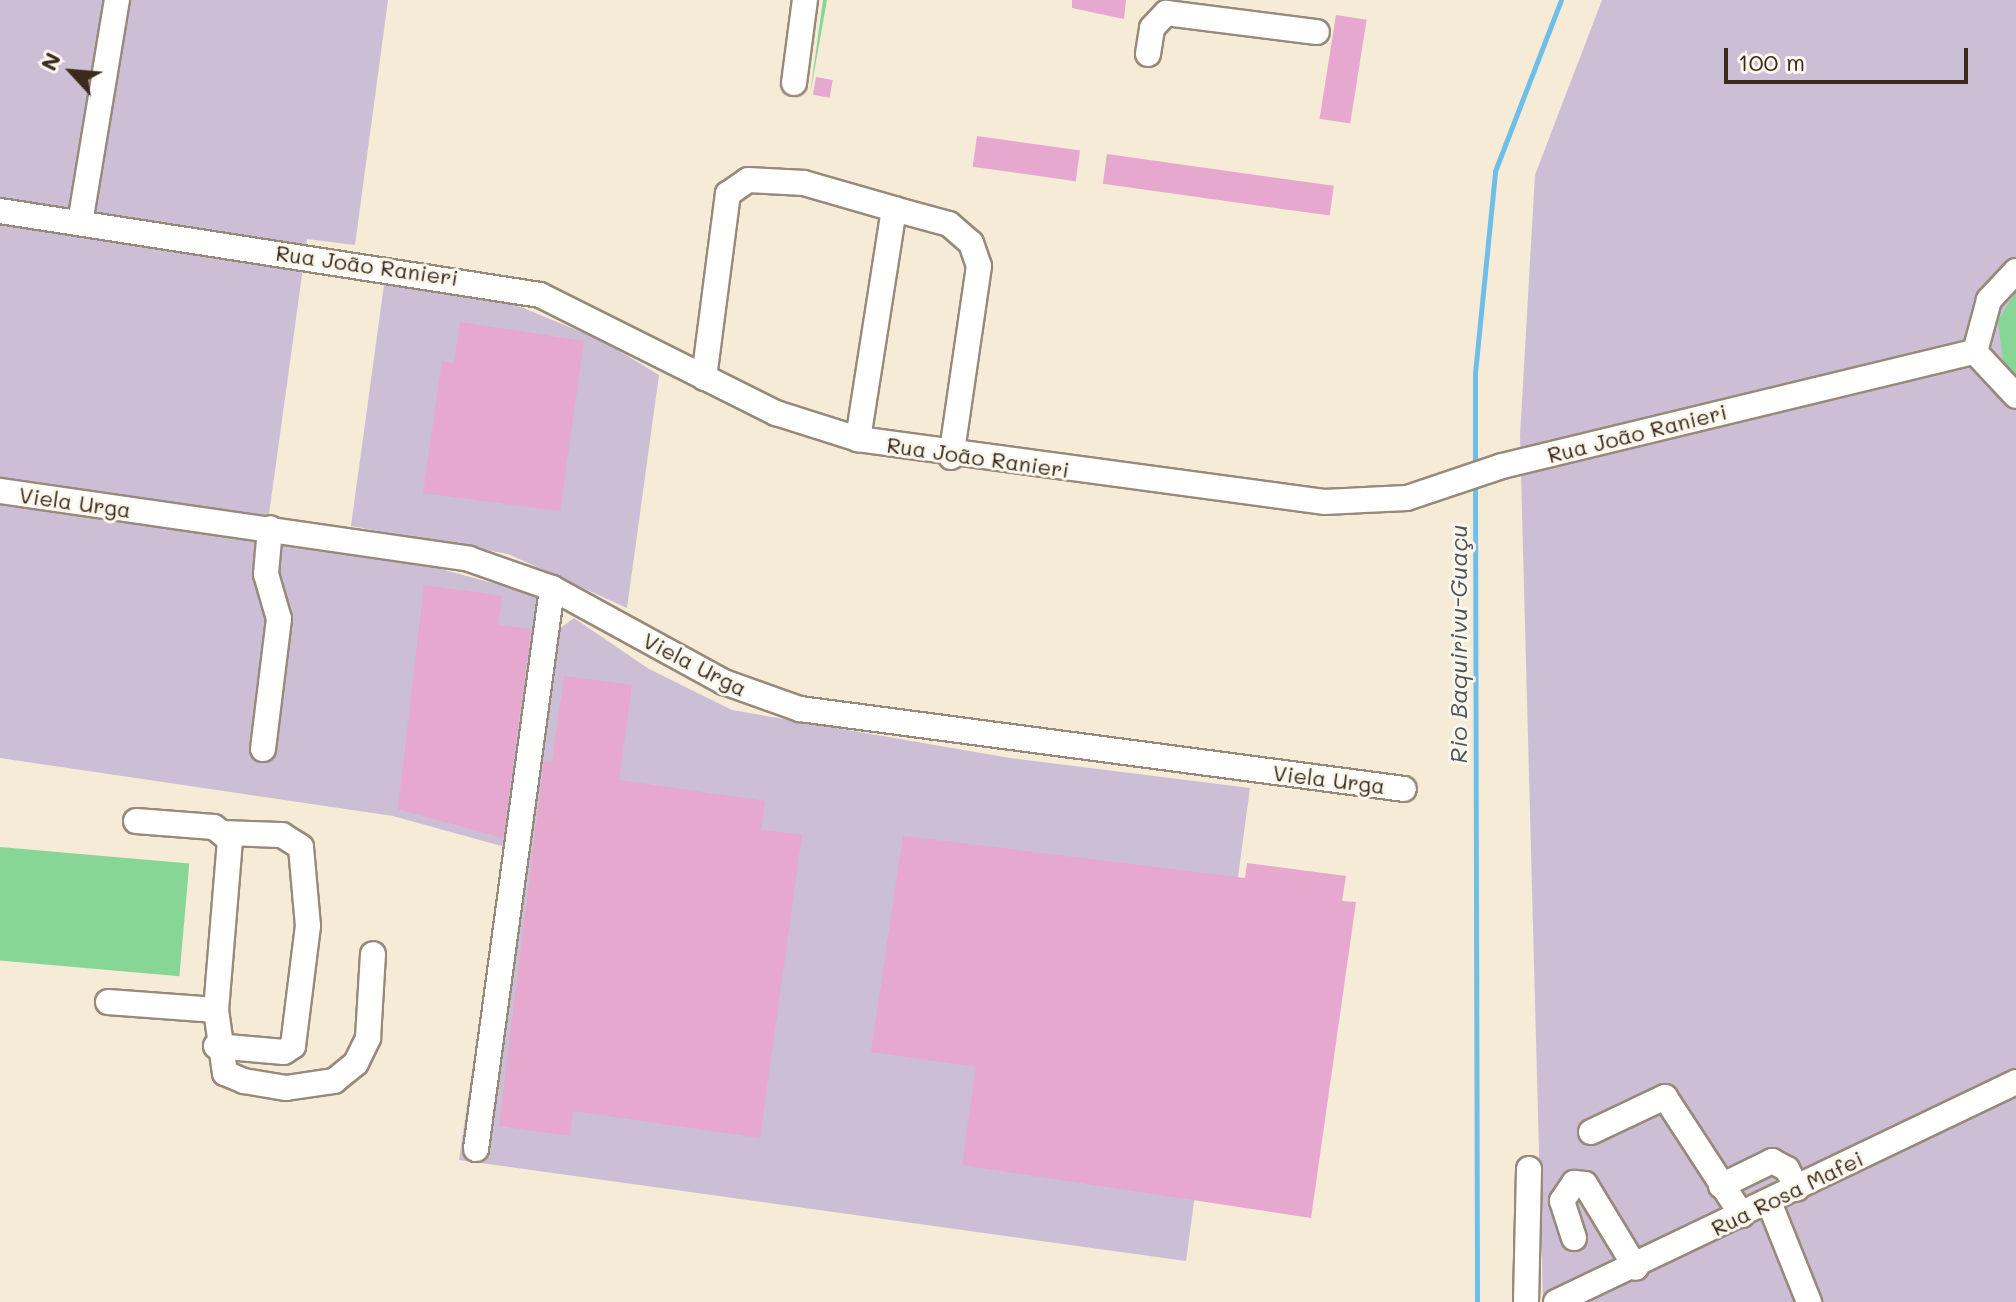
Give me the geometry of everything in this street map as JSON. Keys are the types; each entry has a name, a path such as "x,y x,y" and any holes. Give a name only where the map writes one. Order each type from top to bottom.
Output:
{"street":[{"path":"80,223 117,0"},
{"path":"794,83 805,0"},
{"path":"1148,54 1157,18 1166,13 1317,32"},
{"path":"704,378 728,194 748,180 804,183 949,224 971,243 979,266 951,457"},
{"path":"858,439 894,209"},
{"name":"Rua João Ranieri","path":"0,211 497,284 574,306 704,378 815,428 858,439 951,457 1324,502 1376,504 1502,466 1975,352"},
{"path":"2016,271 1989,300 1975,352 2016,396"},
{"name":"Viela Urga","path":"0,491 447,555 552,588 724,682 800,709 1404,789"},
{"path":"263,749 279,619 266,574 270,528"},
{"path":"476,1149 552,588"},
{"path":"136,821 226,833 282,835 301,847 308,926 293,1046 284,1052 216,1046"},
{"path":"226,833 216,1010 216,1046 225,1073 244,1081 286,1088 334,1081 356,1063 368,1038 373,954"},
{"path":"108,1002 216,1010"},
{"name":"Rua Rosa Mafei","path":"1556,1302 1636,1268 2016,1082"},
{"path":"1591,1132 1665,1097 1742,1215"},
{"path":"1721,1186 1772,1161 1787,1169 1797,1189"},
{"path":"1526,1302 1529,1169"},
{"path":"1574,1238 1562,1201 1574,1183 1585,1184 1636,1268"},
{"path":"1769,1202 1809,1302"}],"shaded area":[{"path":"0,0 388,0 355,245 307,239 265,543 437,568 537,595 534,629 555,632 574,618 649,669 732,710 1010,758 1250,788 1186,1261 459,1160 505,847 393,816 0,758"},
{"path":"1602,0 2016,0 2016,1302 1543,1302 1520,436 1535,175"},
{"path":"384,285 511,303 601,340 659,375 627,608 508,554 351,526"}],"green space":[{"path":"823,0 827,0 810,95"},
{"path":"2016,292 2016,377 2003,363 1998,320"},
{"path":"0,847 189,864 179,976 0,960"}],"building":[{"path":"1072,0 1126,0 1124,19 1072,8"},
{"path":"1336,15 1367,20 1350,124 1320,119"},
{"path":"816,77 833,80 830,98 813,95"},
{"path":"977,136 1080,150 1076,181 973,167"},
{"path":"1107,154 1334,186 1330,216 1103,184"},
{"path":"460,322 584,341 560,511 423,493 442,361 454,363"},
{"path":"424,585 502,596 498,625 531,629 503,838 398,809"},
{"path":"564,676 632,685 619,780 765,801 761,830 802,835 760,1138 573,1111 570,1136 499,1126 544,761 552,762"},
{"path":"903,836 1245,878 1247,863 1346,876 1342,901 1356,902 1311,1218 962,1165 976,1067 871,1052"}],"waterway":[{"name":"Rio Baquirivu-Guaçu","path":"1475,469 1475,373 1495,171 1561,0"},
{"name":"Rio Baquirivu-Guaçu","path":"1475,483 1477,1302"}]}
